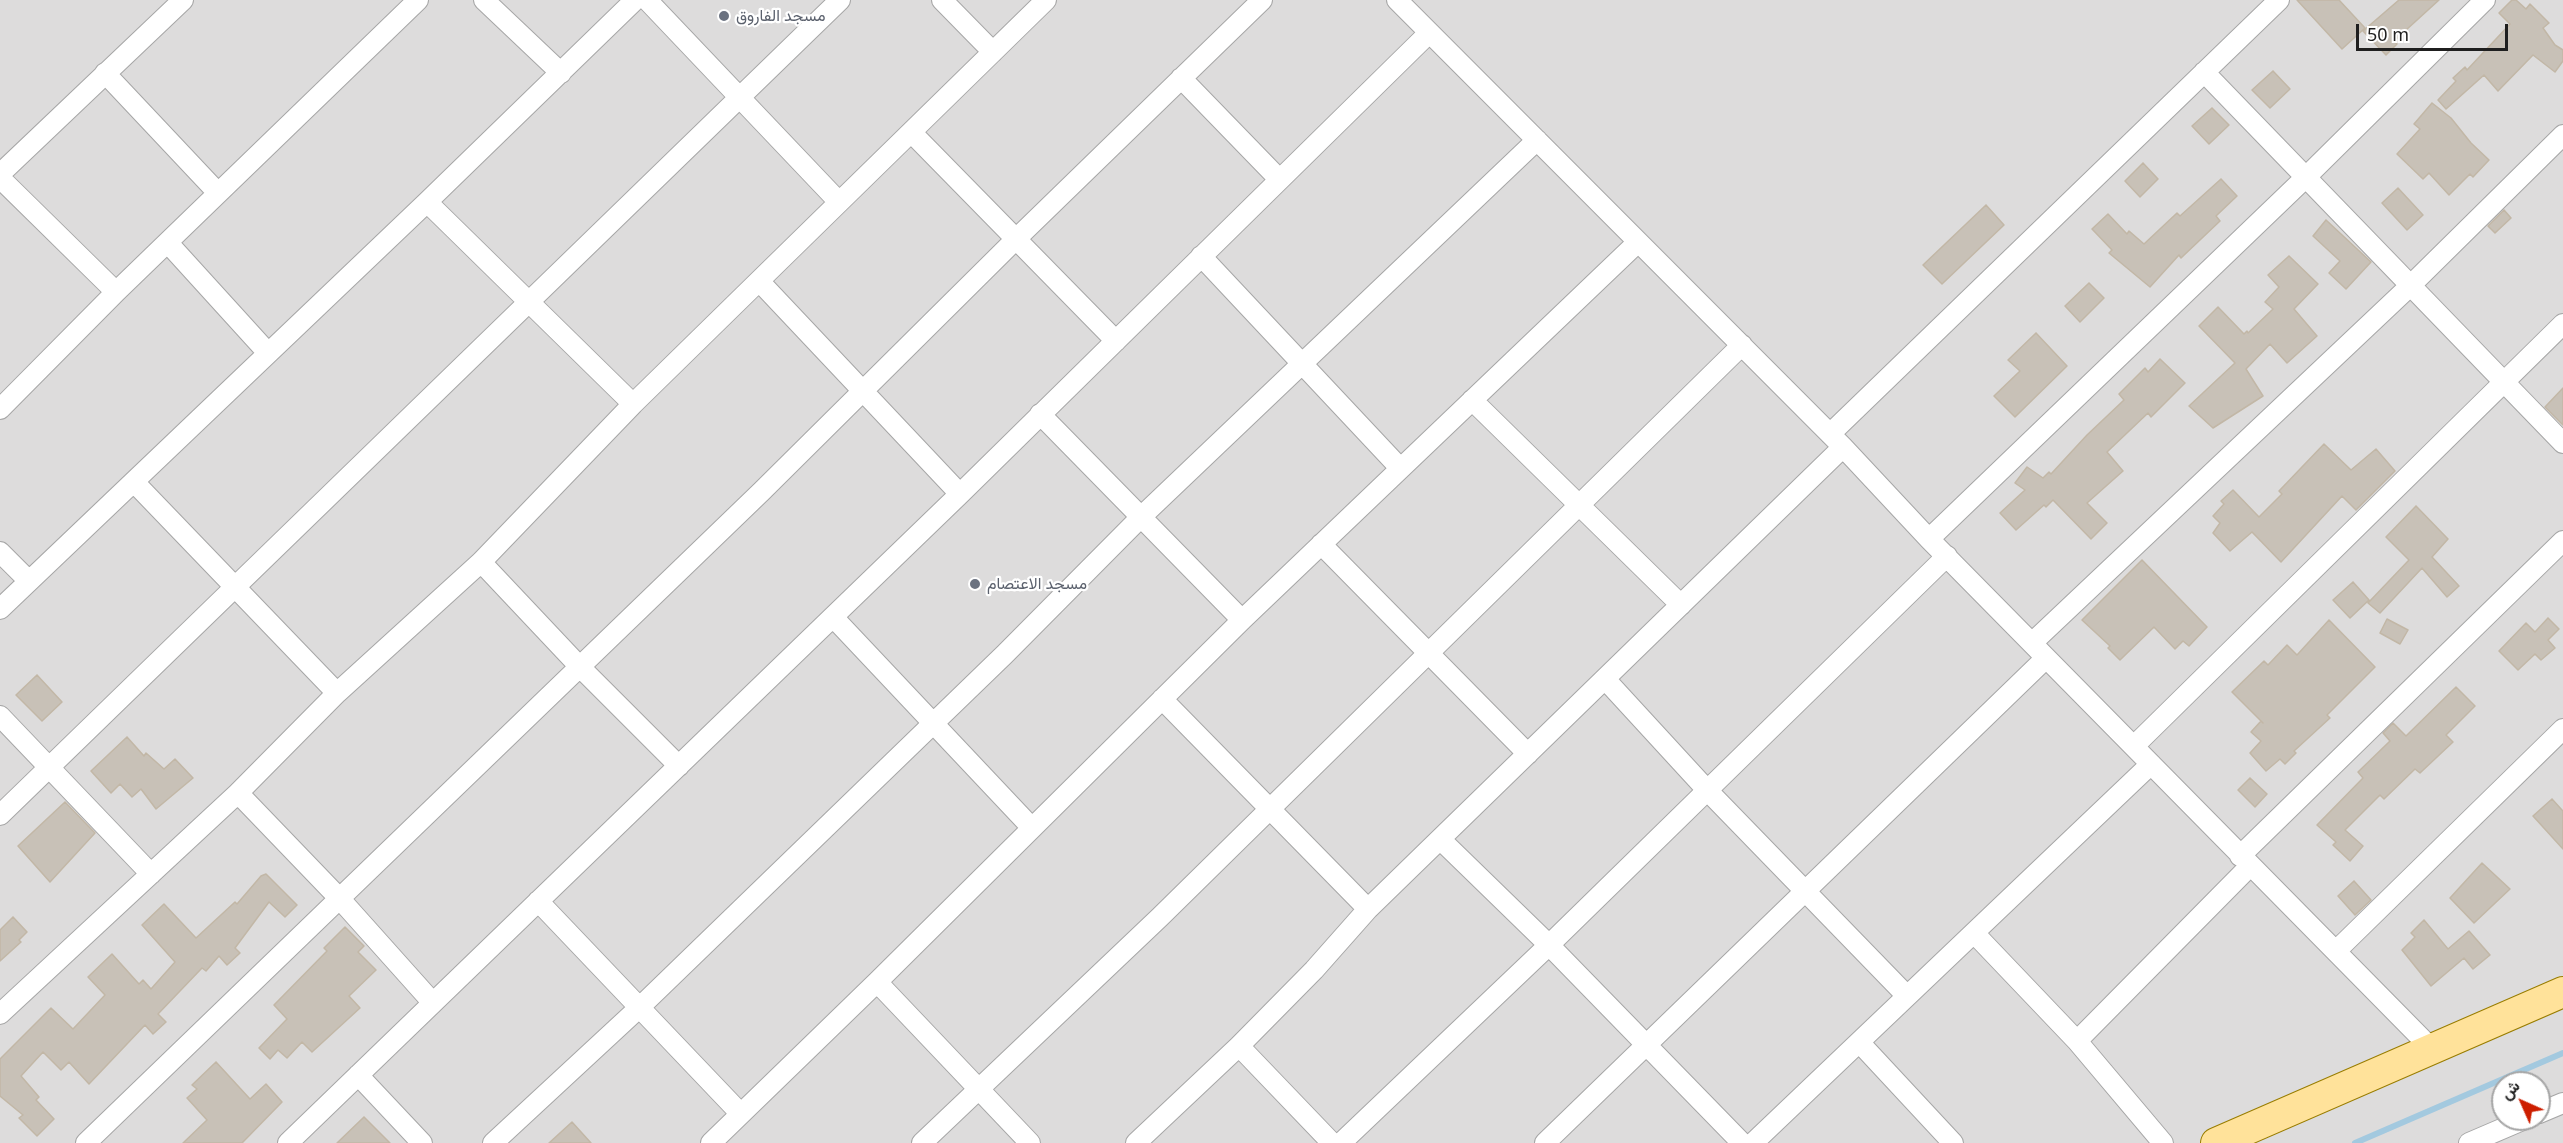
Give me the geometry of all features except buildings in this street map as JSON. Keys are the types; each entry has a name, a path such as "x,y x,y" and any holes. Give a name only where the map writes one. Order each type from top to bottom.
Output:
{"main road":[{"path":"2216,1143 2563,992"}],"street":[{"path":"116,292 0,176 183,0"},
{"path":"0,409 116,292 418,0"},
{"path":"484,0 561,73"},
{"path":"0,609 427,202 635,0"},
{"path":"648,0 839,202"},
{"path":"0,815 840,0"},
{"path":"942,0 993,52"},
{"path":"0,1014 237,793 338,693 481,561 633,404 1046,0"},
{"path":"86,1143 864,391 1016,239 1262,0"},
{"path":"1397,0 1837,441 1929,539 2432,1049"},
{"path":"1136,1143 1239,1046 1314,970 1368,909 1681,605 1837,441 2278,0"},
{"path":"1929,539 2306,178 2486,0"},
{"path":"288,1143 960,494 1429,33"},
{"path":"2204,72 2563,444"},
{"path":"105,73 218,194"},
{"path":"1181,78 1279,179"},
{"path":"911,132 1116,341"},
{"path":"2033,642 2410,286 2563,135"},
{"path":"493,1143 641,1006 1005,654 1141,517 1537,140"},
{"path":"427,202 633,404"},
{"path":"711,1143 1242,620 1638,242"},
{"path":"168,243 268,352"},
{"path":"1201,256 1400,468"},
{"path":"760,282 960,494"},
{"path":"2134,746 2563,324"},
{"path":"922,1143 1270,809 1742,345"},
{"path":"1472,400 1580,503 1681,605"},
{"path":"1040,414 1242,620"},
{"path":"134,482 338,693"},
{"path":"2077,1041 2245,861 2563,541"},
{"path":"1321,544 1528,754"},
{"path":"0,552 29,581"},
{"path":"1341,1143 1549,945 1947,556"},
{"path":"481,561 580,667 679,766"},
{"path":"833,617 1032,828"},
{"path":"1545,1143 2046,658"},
{"path":"1605,679 1707,790 1906,996"},
{"path":"1162,699 1368,909"},
{"path":"0,716 151,874"},
{"path":"2336,951 2563,729"},
{"path":"1754,1143 2151,764"},
{"path":"237,793 340,899 433,1003"},
{"path":"1440,839 1549,945 1742,1143"},
{"path":"538,901 641,1006 740,1113"},
{"path":"1974,933 2077,1041 2163,1143"},
{"path":"877,982 1030,1143"},
{"path":"1859,1042 1953,1143"},
{"path":"1239,1046 1332,1143"},
{"path":"358,1075 422,1143"},
{"path":"2469,1143 2497,1131"}],"shaded area":[{"path":"0,0 2563,0 2563,1143 0,1143"}],"waterway":[{"path":"2355,1143 2563,1053"}],"place":[{"name":"مسجد الفاروق","path":"724,16"},
{"name":"مسجد الاعتصام","path":"975,584"}]}
